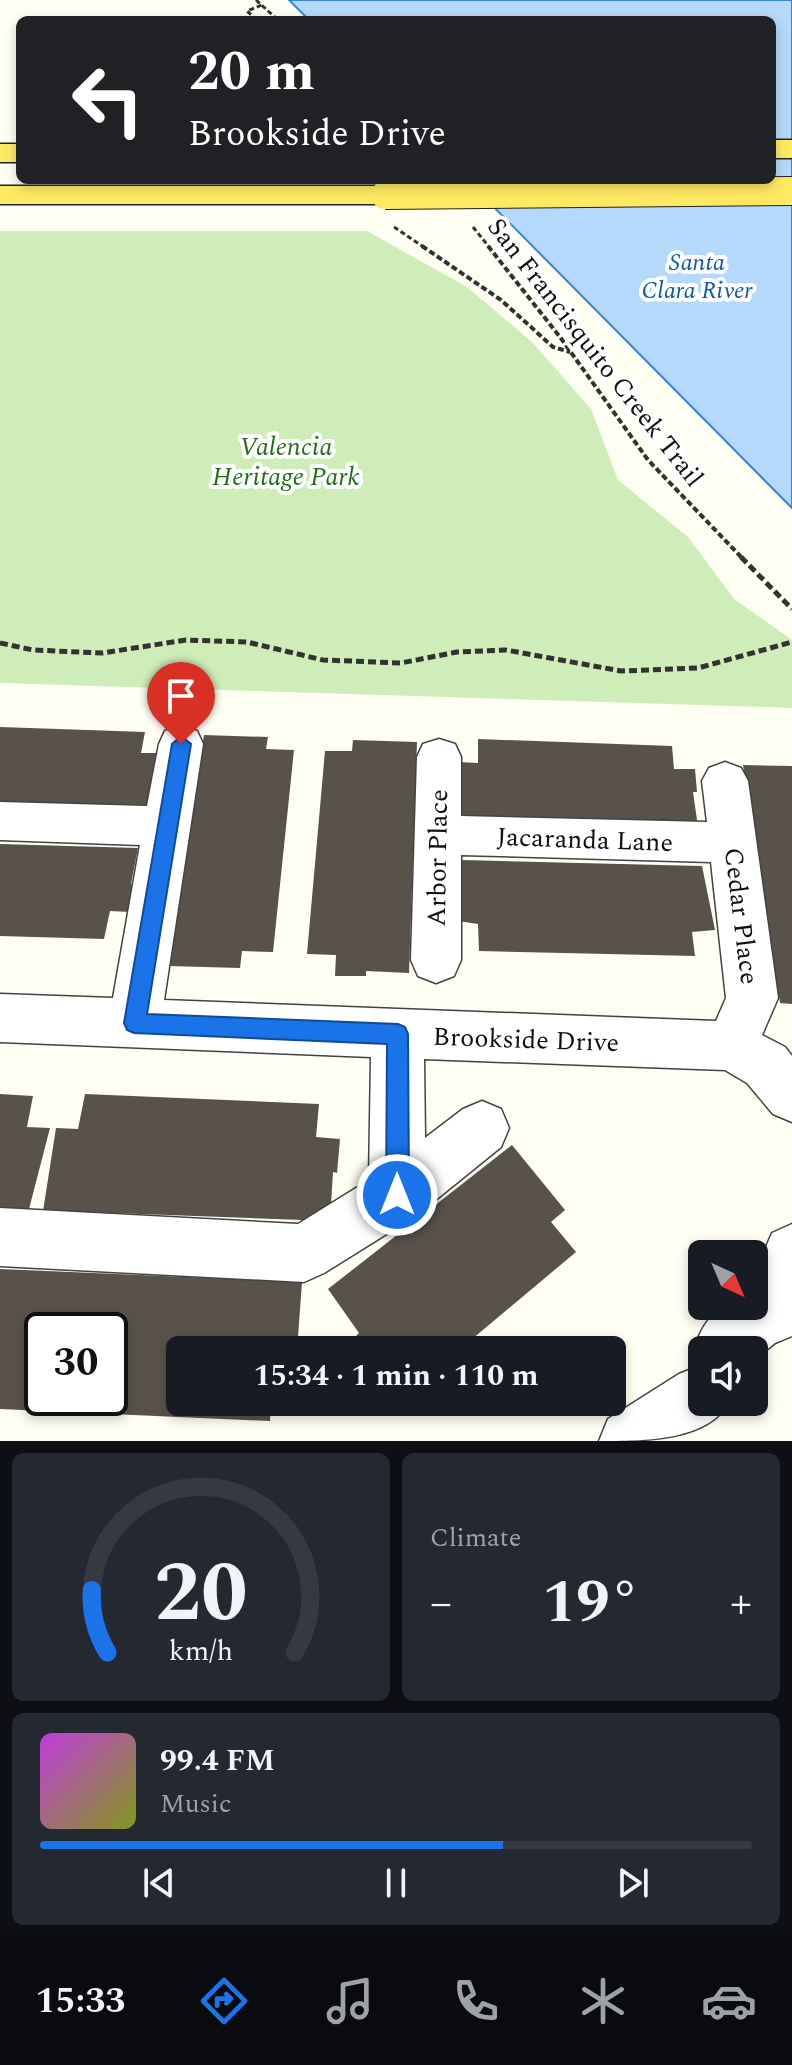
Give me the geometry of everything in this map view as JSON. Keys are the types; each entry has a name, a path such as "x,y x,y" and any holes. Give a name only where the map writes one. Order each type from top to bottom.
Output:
{"main road":[{"path":"0,195 384,206 792,191"}],"street":[{"path":"134,1023 181,744"},
{"name":"Arbor Place","path":"436,960 439,757"},
{"name":"Cedar Place","path":"725,781 752,998 731,1046"},
{"path":"0,821 168,826"},
{"name":"Jacaranda Lane","path":"438,835 732,843"},
{"name":"Brookside Drive","path":"0,1018 731,1046 766,1065 792,1096"},
{"path":"397,1195 398,1034"},
{"path":"0,1237 304,1253 397,1195 482,1128"},
{"path":"734,1336 739,1330 781,1309 792,1253"},
{"path":"630,1441 688,1404"},
{"path":"699,1441 701,1416"}],"path":[{"path":"256,0 274,16"},
{"path":"253,16 247,11 262,5"},
{"path":"384,206 501,300 553,347 571,352"},
{"name":"San Francisquito Creek Trail","path":"469,222 571,352 648,460 792,609"},
{"path":"0,643 33,650 102,653 186,640 247,642 323,660 401,663 457,652 506,650 621,671 698,668 792,642"}],"green space":[{"name":"Valencia Heritage Park","path":"0,231 367,231 467,287 532,342 591,409 618,480 688,537 734,599 792,640 792,708 0,683"}],"water":[{"name":"Santa Clara River","path":"289,0 792,0 792,508 471,184 776,184 776,16 305,16"}],"building":[{"path":"0,727 145,732 141,753 159,753 145,810 0,806"},
{"path":"204,735 268,737 266,749 294,750 273,952 242,951 240,968 168,966"},
{"path":"478,739 672,746 674,769 695,769 697,792 693,792 698,827 462,819 459,762 478,763"},
{"path":"353,740 417,742 409,973 366,971 366,976 335,976 336,955 307,954 325,751 352,751"},
{"path":"743,765 792,766 792,1004 780,1003"},
{"path":"0,844 138,848 131,884 136,884 131,912 110,911 104,939 0,936"},
{"path":"462,860 702,866 715,930 692,932 695,956 479,951 478,924 458,921"},
{"path":"0,1094 33,1096 27,1127 50,1128 29,1209 0,1208"},
{"path":"85,1094 319,1104 316,1137 340,1139 337,1173 333,1172 330,1221 114,1213 113,1219 72,1217 73,1212 43,1211 56,1128 78,1129"},
{"path":"512,1145 565,1210 551,1222 576,1252 476,1336 356,1336 359,1333 328,1289"},
{"path":"0,1269 302,1282 298,1336 166,1336 166,1416 270,1416 270,1421 128,1415 128,1312 24,1312 24,1410 0,1409"}],"route":[{"path":"181,744 134,1023 398,1034 397,1195"}]}
